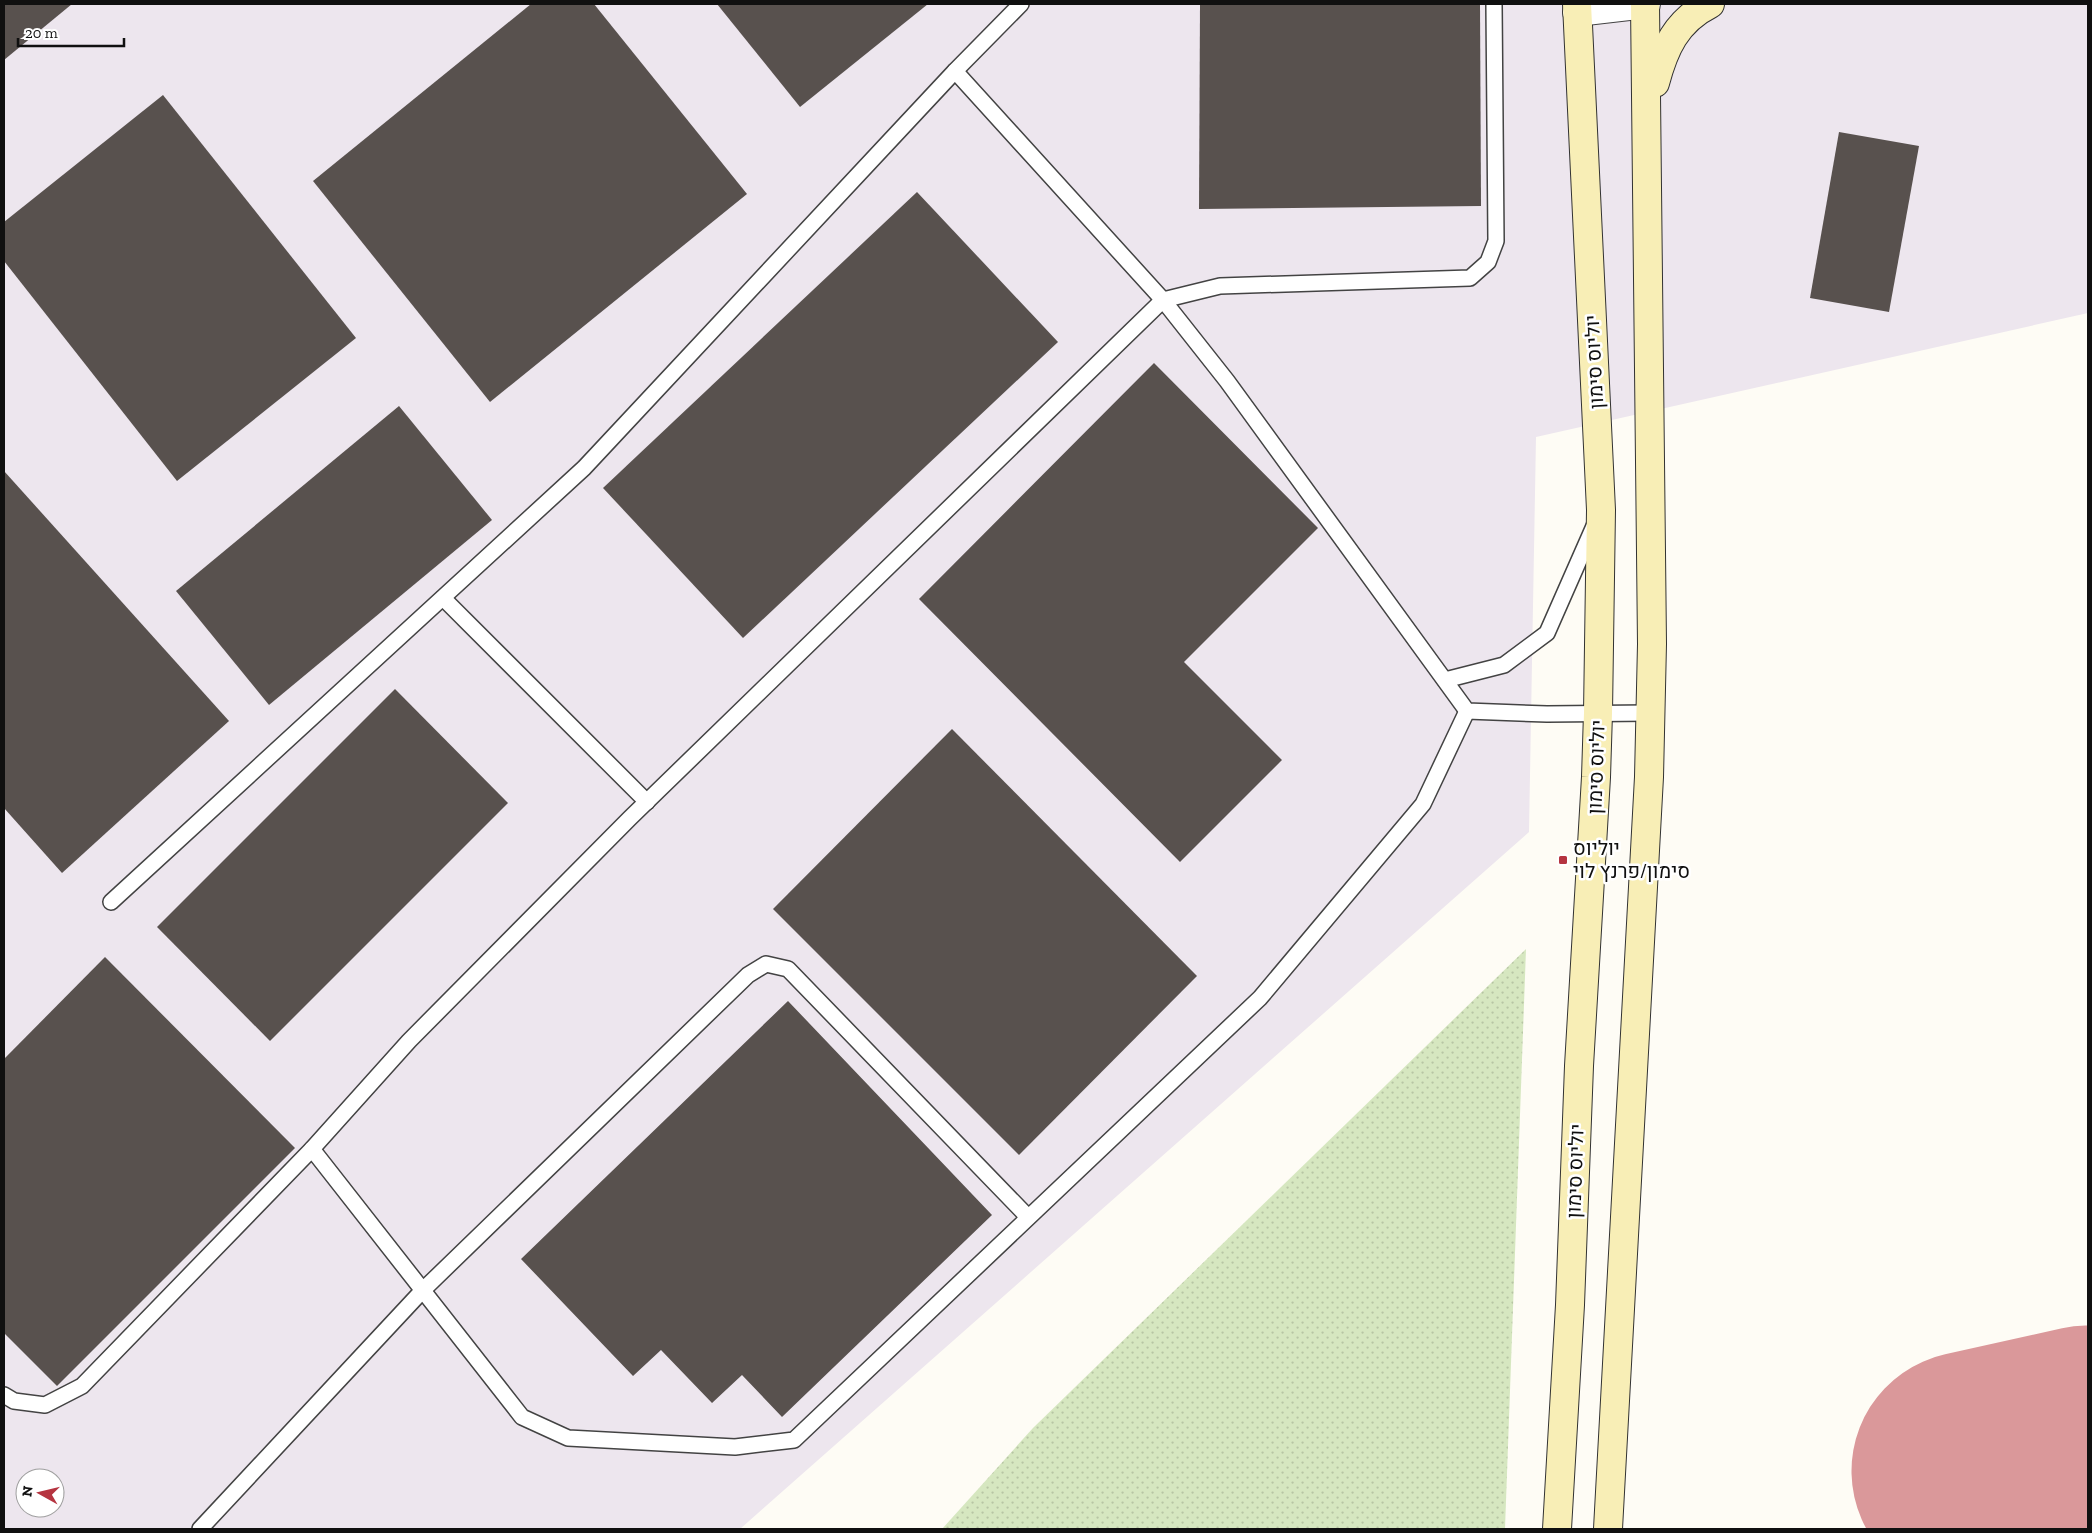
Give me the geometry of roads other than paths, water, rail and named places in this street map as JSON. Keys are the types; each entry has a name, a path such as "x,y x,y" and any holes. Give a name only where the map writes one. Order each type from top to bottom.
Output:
{"street":[{"path":"1577,8 1646,4 1652,644 1649,777 1608,1529"},
{"path":"1648,114 1665,50 1672,36 1687,20 1710,4"},
{"name":"יוליוס סימון","path":"1557,1529 1570,1305 1579,1066 1596,777 1601,510 1577,8"}],"lane":[{"path":"111,902 584,468 955,71 1022,4"},
{"path":"4,1395 14,1402 45,1405 82,1386 312,1149 409,1042 647,802 1162,300 1220,286 1470,278 1488,262 1496,241 1494,4"},
{"path":"955,71 1162,300 1227,381 1467,711"},
{"path":"1445,680 1504,665 1547,633 1601,510"},
{"path":"443,598 647,802"},
{"path":"1467,711 1546,714 1650,714"},
{"path":"312,1149 522,1417 568,1438 735,1447 794,1440 1260,998 1423,804 1467,711"},
{"path":"200,1529 423,1290 748,975 766,964 788,969 1028,1217"}],"place":[{"name":"יוליוס סימון/פרנץ לוי","path":"1563,860"}]}
